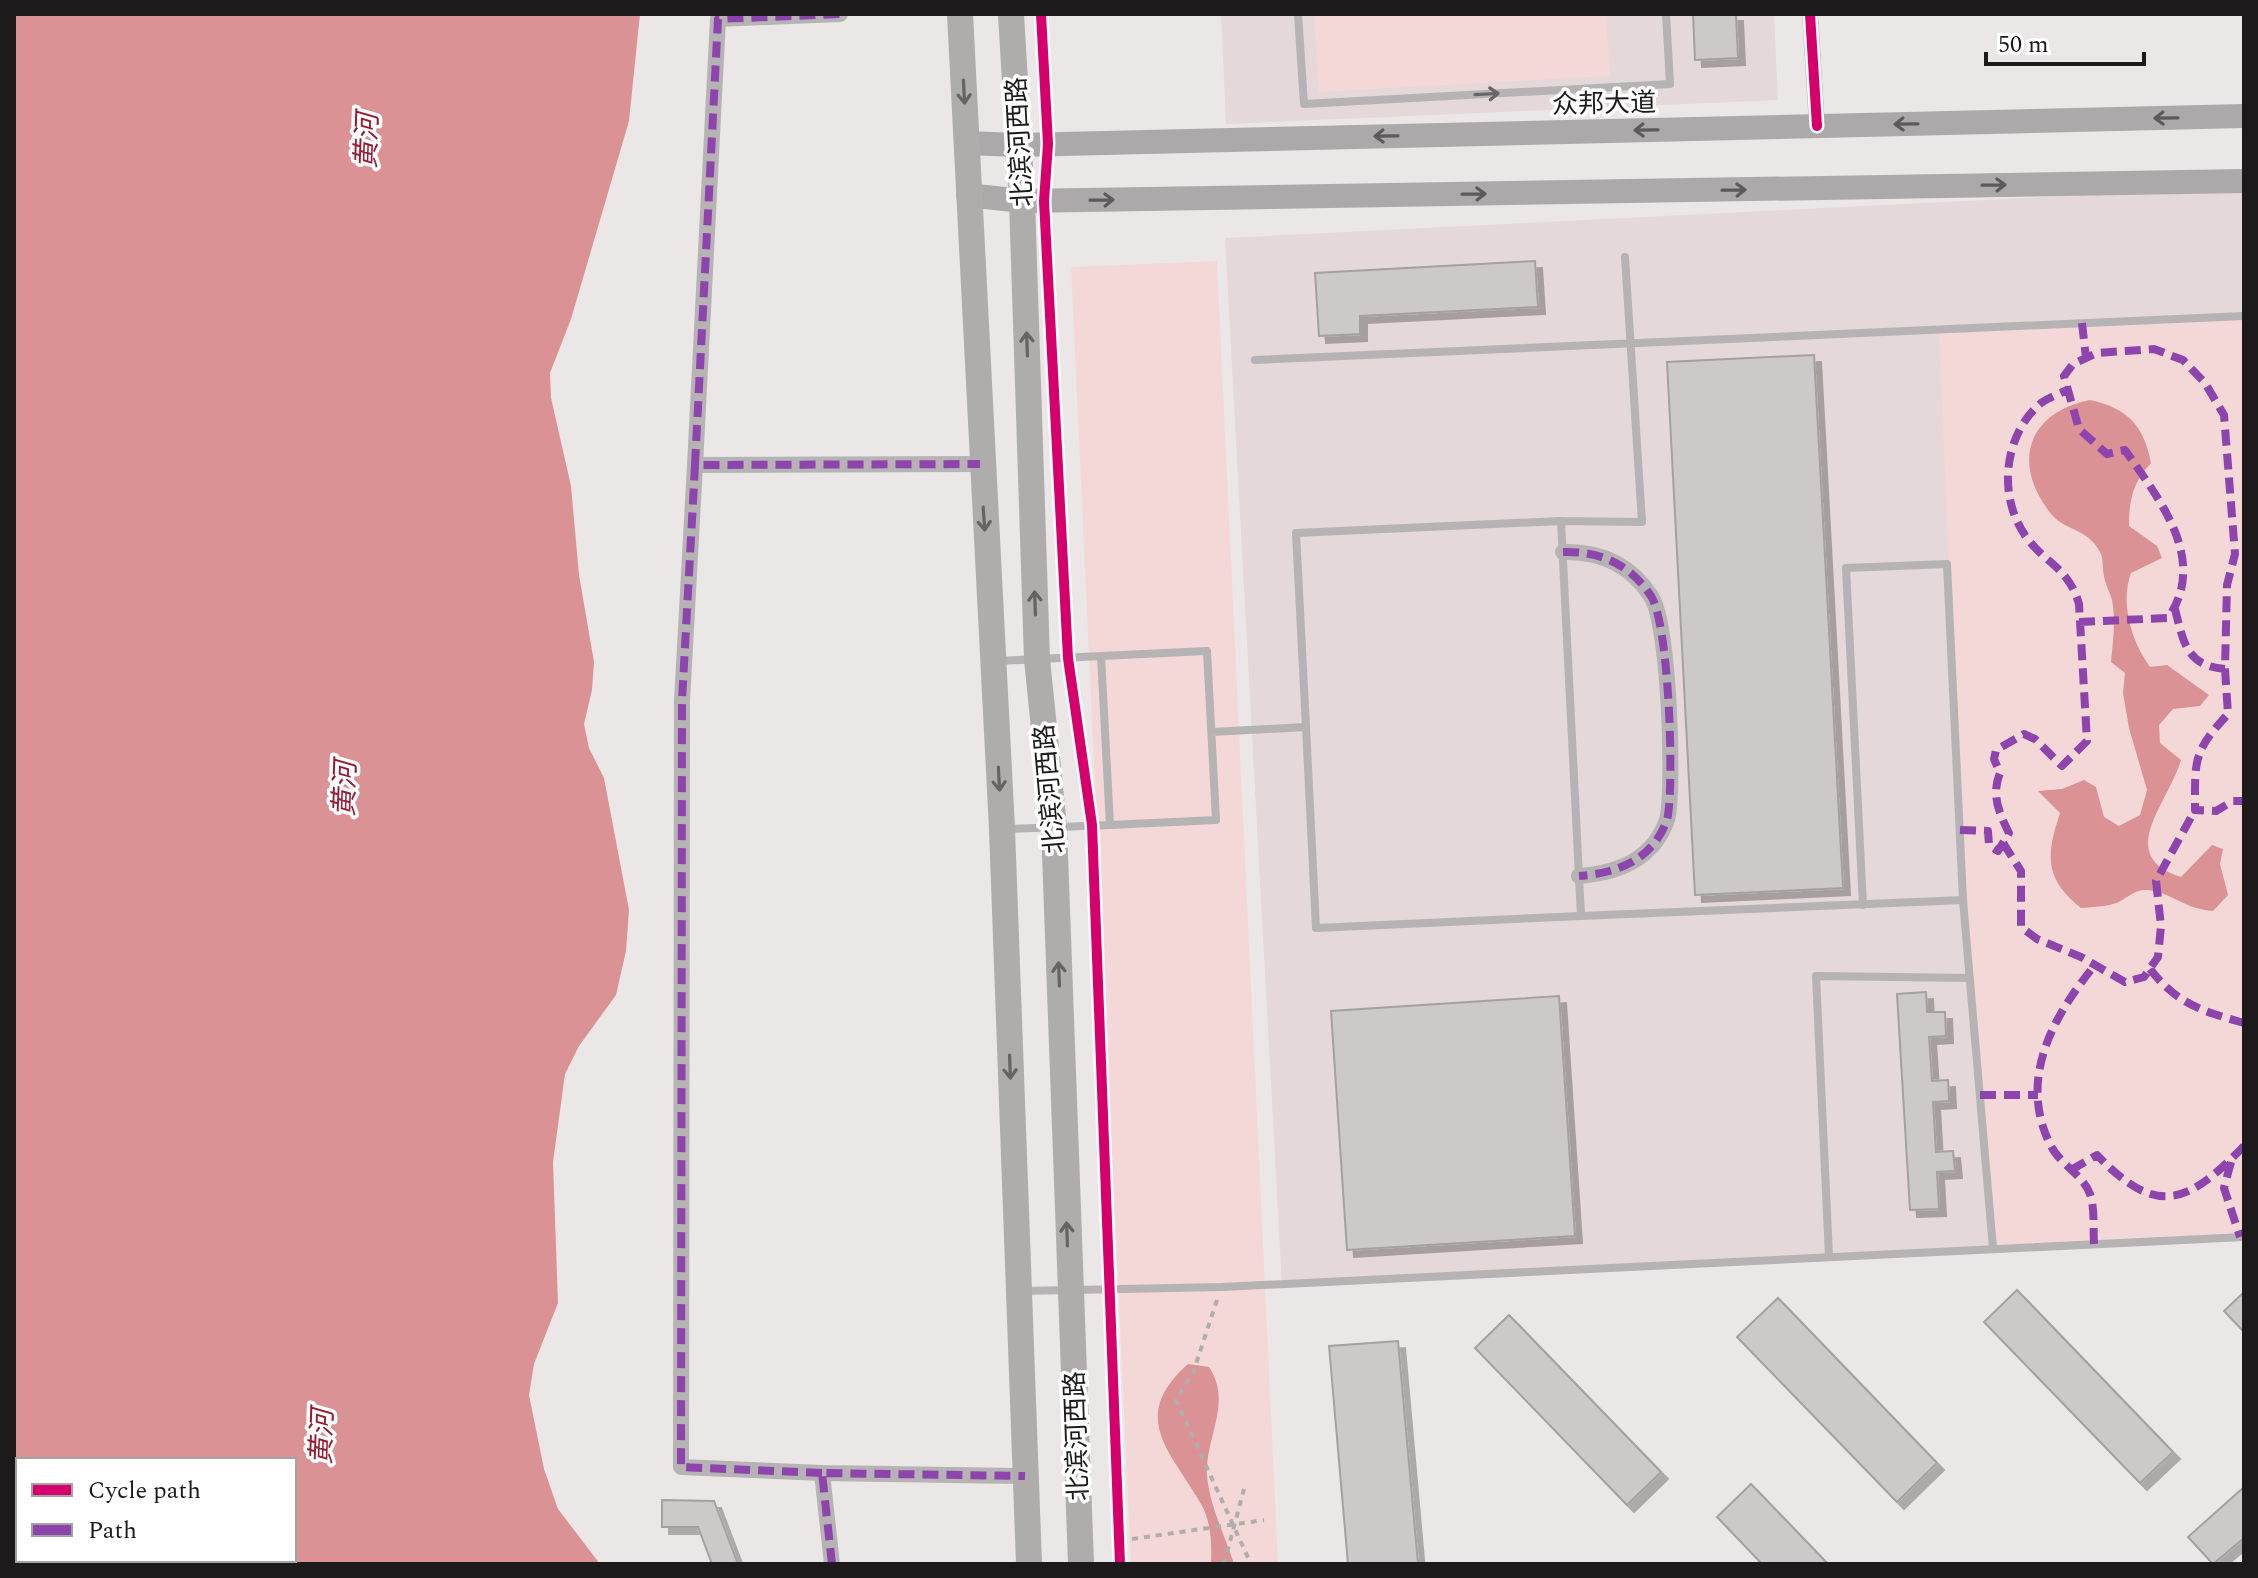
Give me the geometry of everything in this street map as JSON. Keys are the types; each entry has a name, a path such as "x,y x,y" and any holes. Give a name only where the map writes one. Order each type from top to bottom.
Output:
{"main road":[{"name":"北滨河西路","path":"960,14 980,464 1002,829 1029,1564"},
{"name":"北滨河西路","path":"1011,14 1020,145 1033,201 1037,659 1054,827 1081,1564"},
{"name":"众邦大道","path":"966,143 1020,145 2244,116"},
{"path":"968,195 1033,201 2244,181"}],"street":[{"path":"840,14 718,17 682,701 681,1467 1025,1476"},
{"path":"1810,14 1817,126"},
{"path":"695,465 980,464"},
{"path":"1563,552 1605,556 1633,573 1653,599 1661,631 1671,781 1668,819 1651,847 1625,867 1579,876"},
{"path":"822,1473 832,1564"}],"lane":[{"path":"1041,14 1048,144 1033,201 1068,658 1092,825 1107,1288 1120,1564"},
{"path":"1298,14 1304,104 1670,84 1666,14"},
{"path":"1625,257 1642,522 1561,521 1296,533 1316,928 1963,900"},
{"path":"1255,360 2244,316"},
{"path":"1561,521 1581,916"},
{"path":"1863,905 1846,568 1947,564 1963,900 1993,1248"},
{"path":"994,661 1207,651 1212,732 1216,820 1002,829"},
{"path":"1101,656 1110,825"},
{"path":"1212,732 1306,727"},
{"path":"1829,1256 1816,976 1970,978"},
{"path":"1017,1291 1222,1287 2244,1237"}],"path":[{"path":"1222,1287 1193,1373 1176,1400 1230,1525 1250,1562"},
{"path":"1224,1564 1230,1525 1244,1489"},
{"path":"1119,1541 1264,1520"}],"shaded area":[{"path":"1221,14 1774,14 1778,100 1226,124"},
{"path":"1314,14 1606,14 1610,76 1319,92"},
{"path":"2244,187 2244,1238 1282,1286 1225,238"},
{"path":"1217,261 1278,1564 1131,1564 1071,267"},
{"path":"2244,316 2244,1237 1993,1248 1960,830 1939,330"}],"water":[{"name":"黄河","path":"14,14 640,14 629,121 571,319 550,373 551,398 571,486 579,575 594,662 592,690 584,724 589,748 604,778 629,910 626,951 616,995 579,1046 565,1074 553,1162 558,1303 534,1364 529,1395 544,1469 558,1509 600,1564 14,1564"},
{"path":"2090,400 2114,408 2132,420 2144,438 2151,463 2133,492 2129,526 2157,546 2162,558 2131,573 2127,609 2137,646 2150,667 2167,665 2209,695 2200,706 2173,709 2159,725 2160,743 2181,760 2151,827 2148,842 2151,856 2161,868 2181,877 2212,845 2223,849 2220,864 2228,895 2213,911 2147,890 2137,891 2113,904 2081,908 2060,887 2051,865 2052,842 2060,813 2038,791 2062,789 2084,780 2096,787 2104,817 2119,826 2140,815 2147,790 2129,728 2123,693 2125,673 2111,662 2113,608 2101,555 2089,538 2052,515 2039,496 2029,460 2039,429 2051,416"},
{"path":"1188,1364 1209,1367 1216,1380 1219,1394 1207,1461 1208,1486 1234,1564 1211,1564 1207,1518 1161,1434 1158,1418 1160,1401 1170,1383"}],"building":[{"path":"1693,14 1736,14 1738,58 1695,60"},
{"path":"1535,261 1538,307 1360,316 1360,334 1319,336 1315,273"},
{"path":"1814,355 1843,888 1695,895 1667,362"},
{"path":"1926,992 1927,1012 1945,1012 1946,1036 1929,1037 1932,1081 1948,1080 1949,1101 1933,1102 1936,1152 1953,1151 1955,1171 1937,1172 1939,1209 1910,1210 1897,994"},
{"path":"1559,996 1575,1236 1347,1250 1331,1011"},
{"path":"2017,1290 2173,1452 2140,1483 1984,1322"},
{"path":"2244,1292 2244,1332 2224,1311"},
{"path":"1778,1298 1937,1463 1897,1502 1737,1337"},
{"path":"1509,1315 1661,1472 1627,1505 1475,1348"},
{"path":"1398,1341 1418,1564 1348,1564 1329,1346"},
{"path":"1751,1484 1828,1564 1762,1564 1717,1517"},
{"path":"2244,1487 2244,1538 2213,1564 2188,1537"},
{"path":"662,1500 714,1501 738,1564 712,1564 698,1527 662,1527"}],"marked path":[{"path":"695,465 718,19 840,14"},
{"path":"2082,323 2086,358"},
{"path":"2079,622 2168,618 2179,596 2183,574 2181,552 2174,530 2164,509 2125,450 2107,454 2079,429 2064,376 2073,364 2097,353 2154,349 2183,360 2205,383 2224,415 2235,554 2227,585 2225,669 2202,663 2188,650 2175,609"},
{"path":"1960,830 1988,831 1989,845 1998,851 2009,833 1997,804 1996,789 2000,773 1994,759 1996,750 2024,734 2035,739 2062,766 2087,741 2079,604 2063,574 2027,538 2017,522 2008,486 2012,449 2028,416 2044,401 2069,389"},
{"path":"822,1473 681,1467 682,701 695,465 980,464"},
{"path":"1563,552 1589,554 1613,562 1634,575 1651,596 1662,637 1670,737 1670,796 1662,832 1636,860 1608,871 1579,876"},
{"path":"2225,669 2228,714 2208,738 2198,757 2195,810 2216,811 2233,801 2244,801"},
{"path":"2003,843 2021,871 2021,927 2037,939 2081,957 2125,982 2144,977 2158,957 2161,926 2156,881 2195,810"},
{"path":"2094,1244 2090,1194 2083,1181 2051,1146 2041,1121 2038,1097 2044,1050 2066,1006 2095,965"},
{"path":"2150,969 2170,991 2191,1005 2244,1023"},
{"path":"1980,1095 2038,1095"},
{"path":"2071,1170 2097,1155 2137,1188 2155,1195 2172,1196 2206,1181 2244,1146"},
{"path":"2231,1162 2224,1188 2240,1237"},
{"path":"832,1564 822,1473 1025,1476"}],"cycle path":[{"path":"1041,14 1048,144 1044,201 1068,658 1092,825 1120,1564"},
{"path":"1810,14 1817,126"}]}
